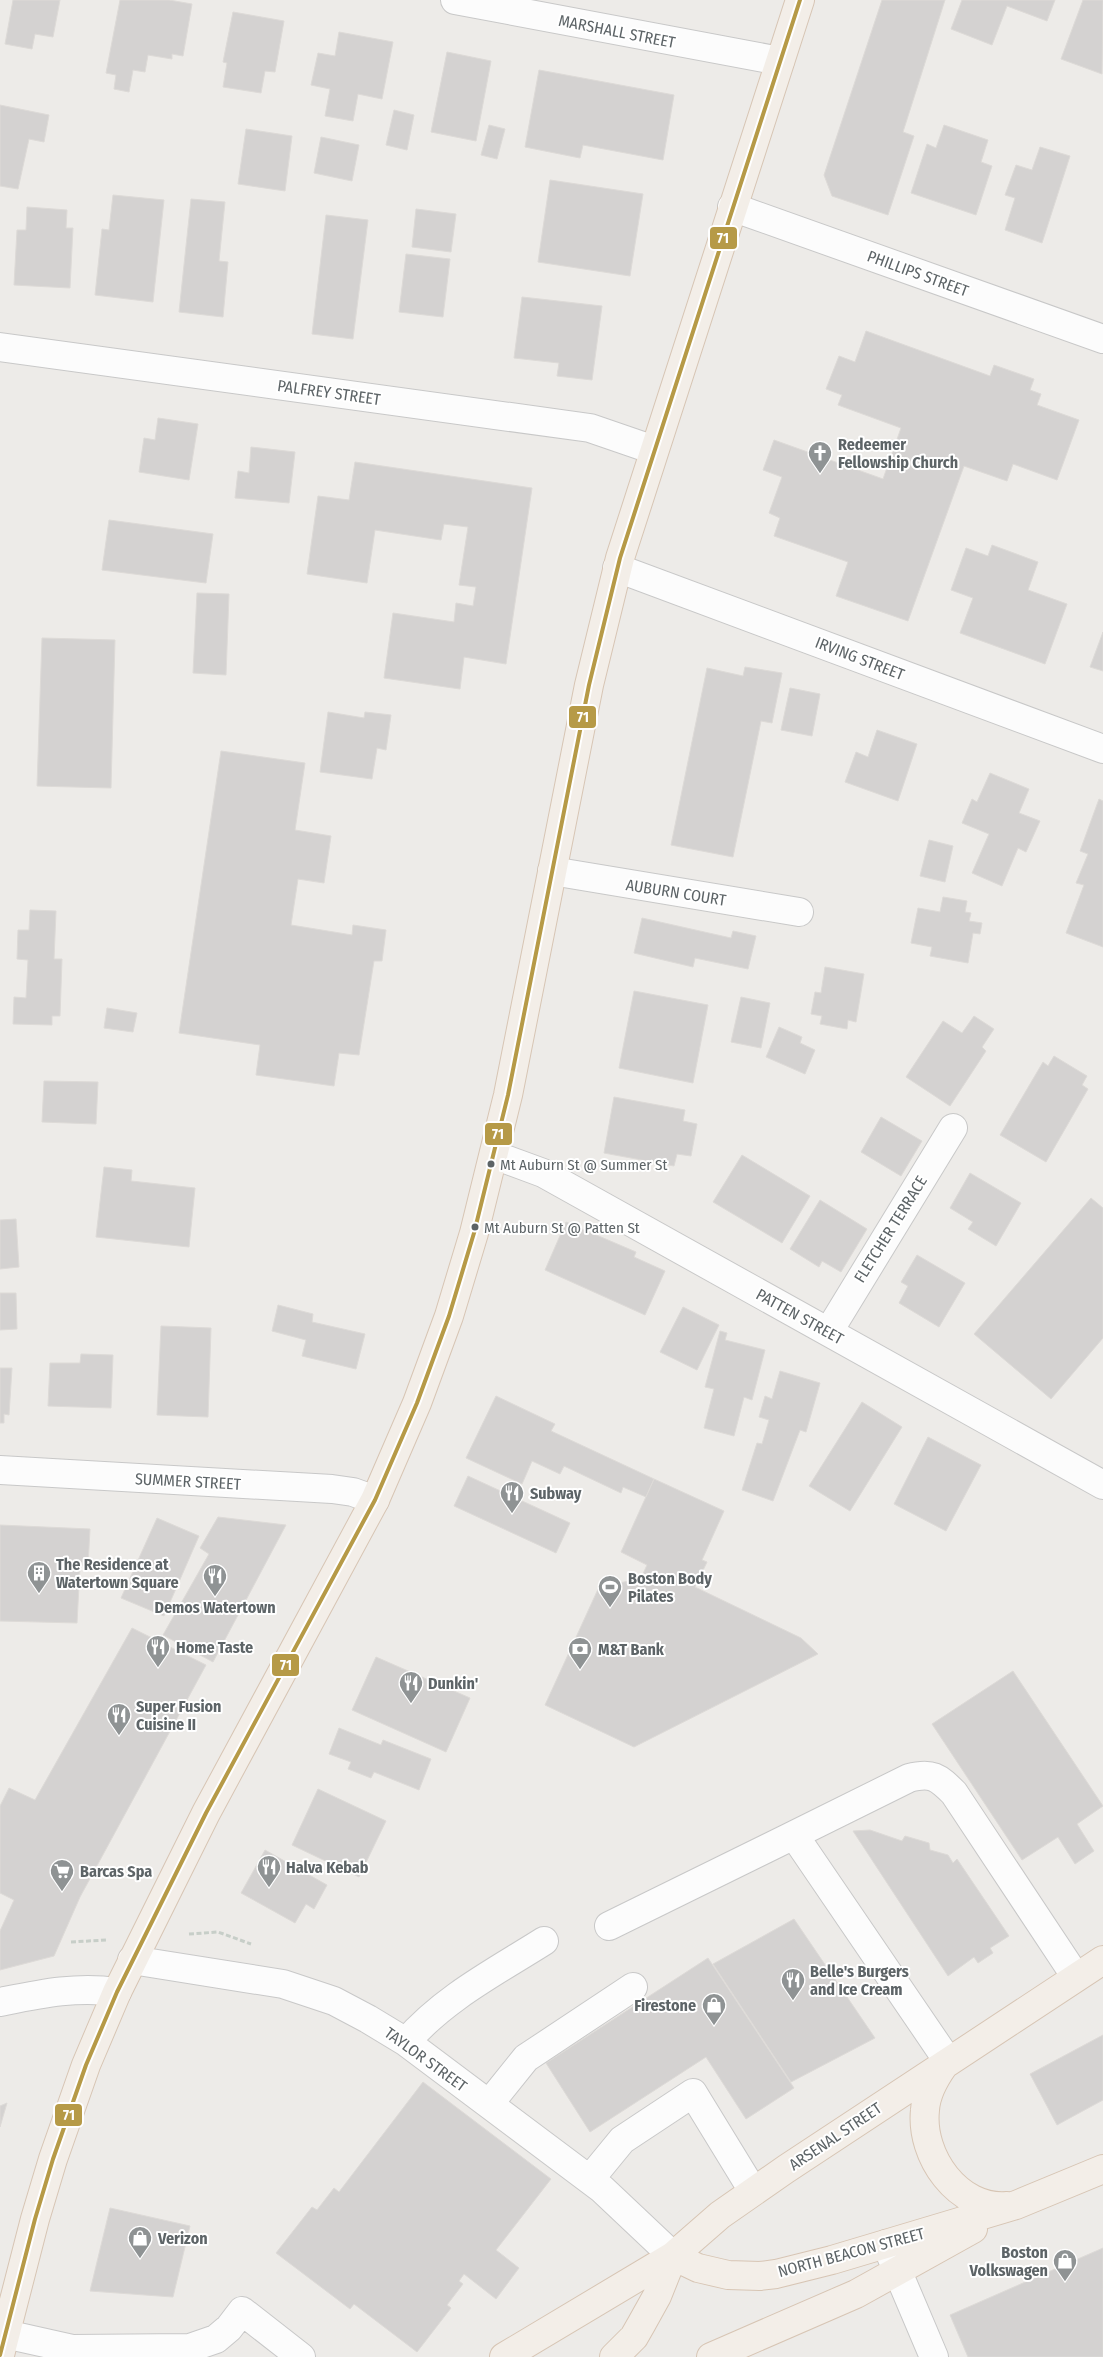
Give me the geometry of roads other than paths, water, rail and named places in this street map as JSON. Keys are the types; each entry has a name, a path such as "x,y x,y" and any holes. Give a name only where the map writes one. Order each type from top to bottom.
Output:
{"main road":[{"path":"2,2345 53,2159 86,2065 117,1992 206,1812 375,1500 417,1403 450,1316 494,1155 508,1095 589,685 617,568 800,0"},
{"name":"ARSENAL STREET","path":"614,2357 634,2337 657,2296 672,2256 720,2215 948,2061 1103,1960"},
{"path":"948,2061 937,2076 927,2099 925,2124 930,2149 951,2184 970,2197 992,2206 1016,2205"},
{"name":"NORTH BEACON STREET","path":"672,2256 698,2268 720,2273 760,2276 832,2260 1016,2205 1103,2169"},
{"name":"NORTH BEACON STREET","path":"726,2354 856,2294 1016,2205"},
{"path":"504,2357 672,2256"}],"street":[{"name":"MARSHALL STREET","path":"455,0 780,62"},
{"name":"PHILLIPS STREET","path":"732,207 1103,339"},
{"name":"PALFREY STREET","path":"0,347 590,428 654,450"},
{"name":"IRVING STREET","path":"617,568 1103,749"},
{"name":"AUBURN COURT","path":"552,871 799,912"},
{"name":"FLETCHER TERRACE","path":"828,1331 953,1128"},
{"name":"PATTEN STREET","path":"494,1155 543,1173 1103,1485"},
{"name":"SUMMER STREET","path":"0,1470 332,1489 353,1492 375,1500"},
{"path":"609,1926 909,1778 925,1774 940,1778 954,1793 1076,1977"},
{"path":"794,1835 948,2061"},
{"path":"406,2042 422,2023 454,1996 544,1942"},
{"name":"TAYLOR STREET","path":"132,1960 267,1981 301,1989 350,2009 406,2042 590,2179 614,2199 672,2256"},
{"path":"489,2104 526,2058 632,1987"},
{"path":"0,2002 81,1988 117,1992"},
{"path":"590,2179 622,2140 693,2093 753,2191"},
{"path":"886,2244 934,2357"},
{"path":"2,2345 72,2349 190,2348 216,2339 242,2311 301,2357"}],"place":[{"name":"Redeemer Fellowship Church","path":"820,474"},
{"name":"Mt Auburn St @ Summer St","path":"491,1164"},
{"name":"Mt Auburn St @ Patten St","path":"475,1227"},
{"name":"Subway","path":"512,1514"},
{"name":"The Residence at Watertown Square","path":"39,1594"},
{"name":"Demos Watertown","path":"215,1597"},
{"name":"Boston Body Pilates","path":"610,1608"},
{"name":"Home Taste","path":"158,1668"},
{"name":"M&T Bank","path":"580,1670"},
{"name":"Dunkin'","path":"411,1704"},
{"name":"Super Fusion Cuisine II","path":"119,1736"},
{"name":"Halva Kebab","path":"269,1888"},
{"name":"Barcas Spa","path":"62,1892"},
{"name":"Belle's Burgers and Ice Cream","path":"793,2001"},
{"name":"Firestone","path":"714,2026"},
{"name":"Verizon","path":"140,2259"},
{"name":"Boston Volkswagen","path":"1065,2282"}]}
